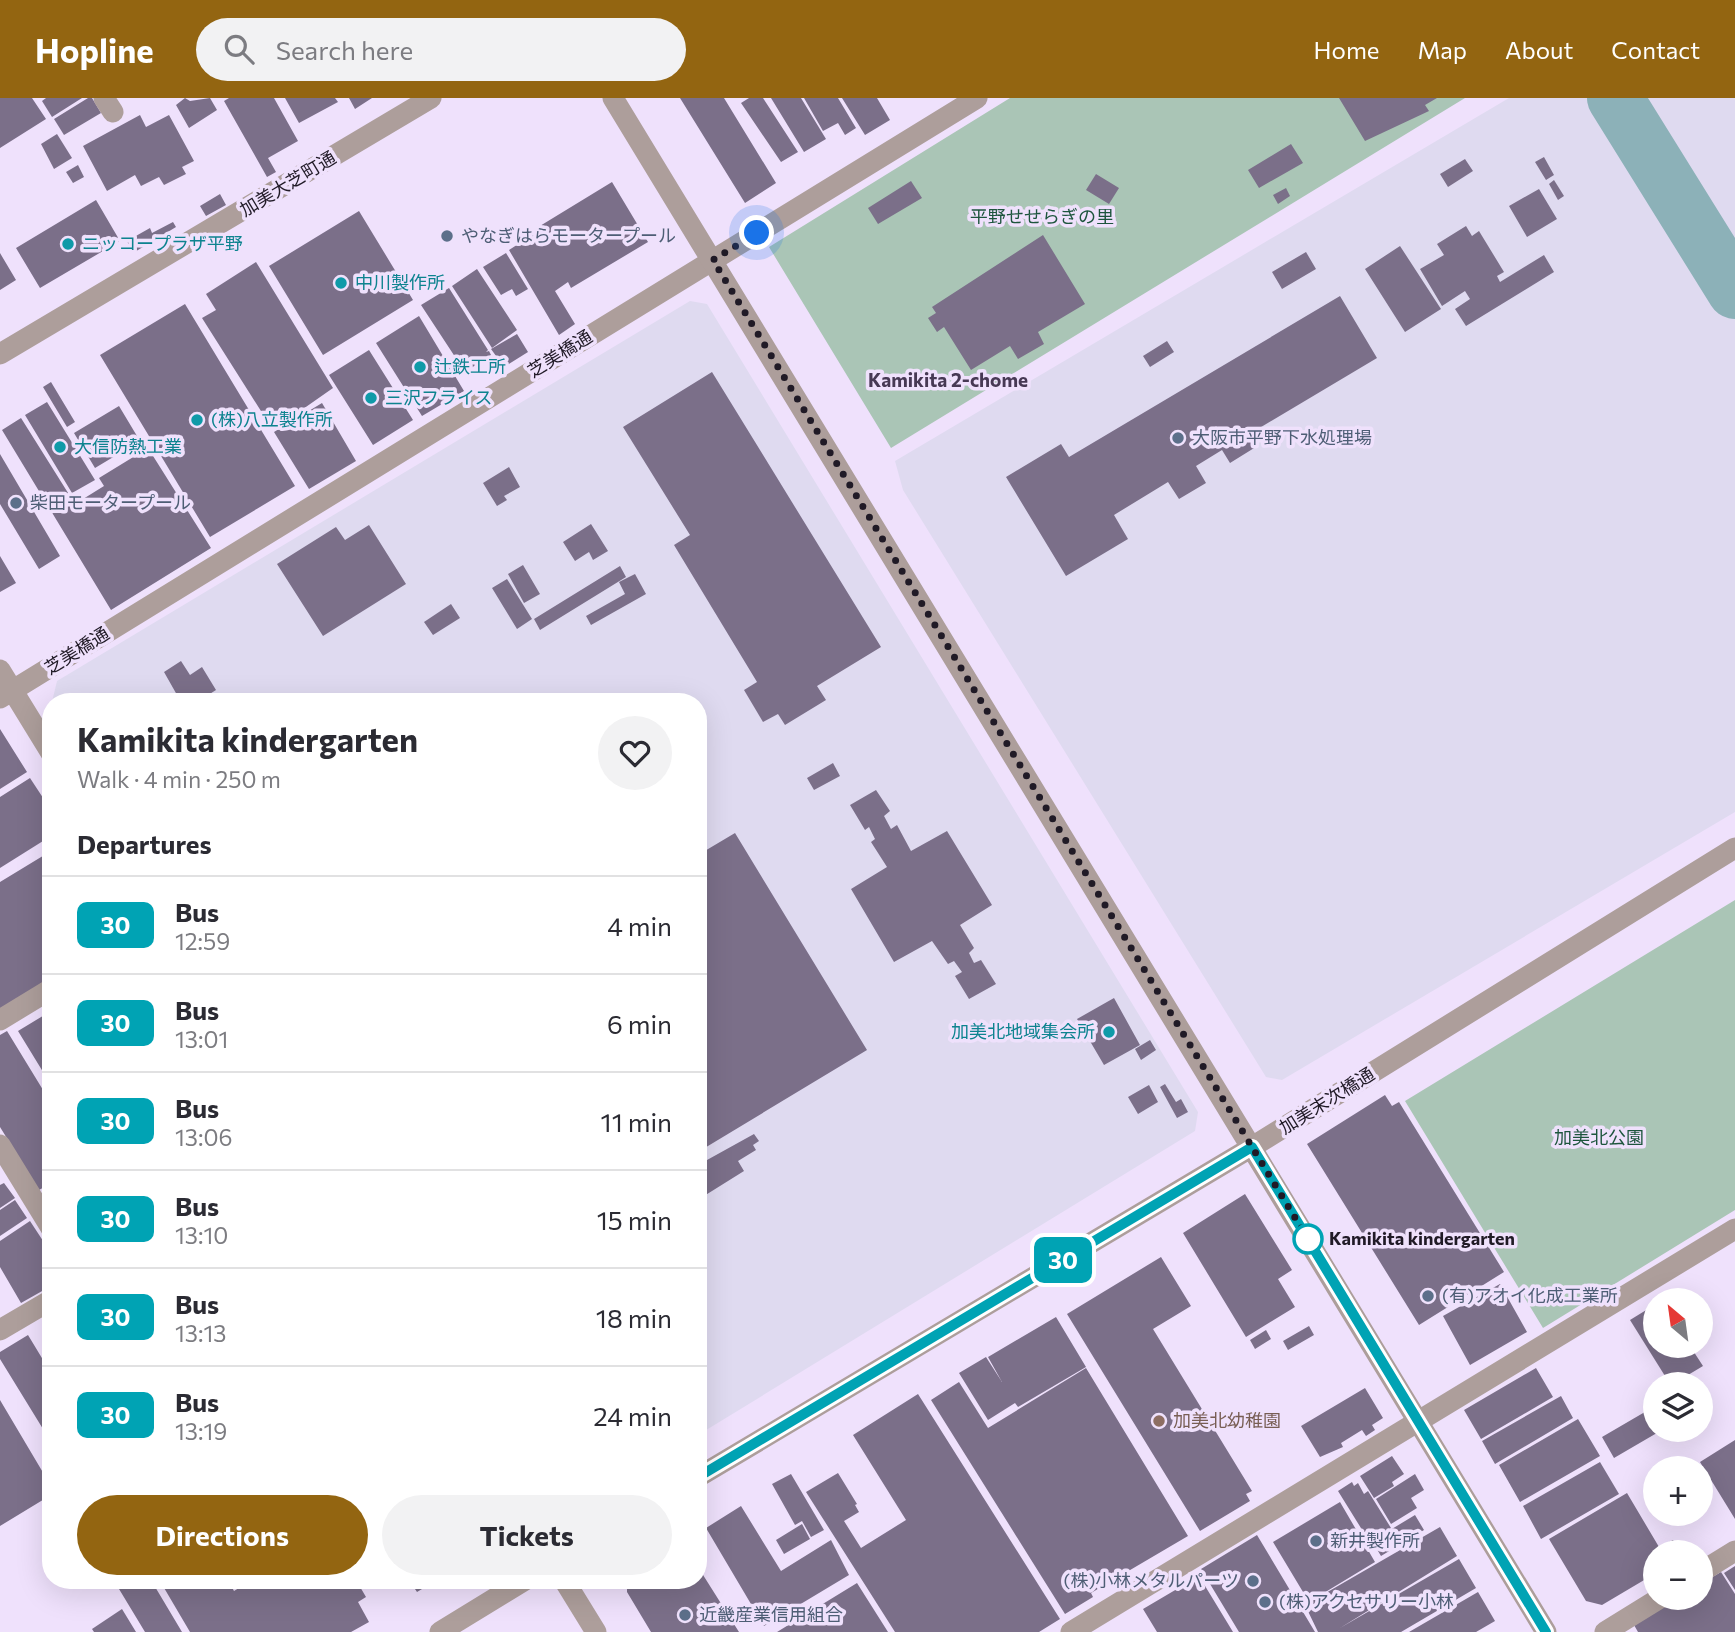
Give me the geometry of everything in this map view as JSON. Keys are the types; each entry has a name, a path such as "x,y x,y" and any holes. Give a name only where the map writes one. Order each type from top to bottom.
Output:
{"street":[{"name":"加美大芝町通","path":"0,354 431,98"},
{"path":"613,98 1546,1632"},
{"name":"芝美橋通","path":"6,694 977,98"},
{"path":"0,670 6,694 42,741"},
{"name":"加美末次橋通","path":"707,1472 1252,1147 1735,848"},
{"path":"0,1020 42,994"},
{"path":"0,1145 42,1213"},
{"path":"1071,1632 1735,1229"},
{"path":"0,1330 42,1305"},
{"path":"1713,1565 1735,1551"},
{"path":"440,1632 510,1589"},
{"path":"570,1589 596,1632"},
{"path":"1605,1632 1643,1609"}],"shaded area":[{"path":"1509,98 1735,98 1735,812 1282,1080 1266,1077 903,490 895,461"},
{"path":"690,301 707,304 1198,1112 1195,1131 707,1429 707,693 54,693 57,681"}],"green space":[{"name":"平野せせらぎの里","path":"1010,98 1465,98 891,448 769,247"},
{"name":"加美北公園","path":"1735,900 1735,1210 1543,1328 1405,1101"}],"building":[{"path":"0,98 32,98 46,119 0,148"},
{"path":"46,98 82,98 52,117 42,101"},
{"path":"92,98 101,113 64,135 54,119"},
{"path":"185,98 190,101 210,98 217,110 189,128 176,105"},
{"path":"229,98 274,98 298,141 268,158 276,172 267,177 224,101"},
{"path":"285,98 335,98 338,102 299,123"},
{"path":"349,98 372,98 355,109"},
{"path":"680,98 724,98 776,183 745,203"},
{"path":"749,98 763,98 798,152 781,162 741,103"},
{"path":"771,98 801,98 826,139 804,152"},
{"path":"804,98 838,98 856,128 845,135 838,123 823,131"},
{"path":"842,98 877,98 890,120 865,135"},
{"path":"1339,98 1437,98 1425,105 1429,111 1365,141"},
{"path":"140,115 146,127 169,115 194,161 182,167 186,174 164,185 159,177 141,186 135,175 107,191 83,146"},
{"path":"57,134 72,158 54,169 41,144"},
{"path":"1291,144 1303,163 1259,188 1248,170"},
{"path":"1544,157 1554,175 1546,180 1535,162"},
{"path":"1465,159 1473,171 1448,187 1440,174"},
{"path":"78,165 84,177 73,183 66,172"},
{"path":"1096,174 1119,188 1109,204 1086,190"},
{"path":"1554,180 1564,196 1558,200 1549,184"},
{"path":"911,181 922,198 878,224 868,208"},
{"path":"612,182 648,242 571,288 568,282 555,291 575,324 559,335 509,250 537,232 535,229"},
{"path":"1286,188 1290,196 1278,204 1273,195"},
{"path":"1539,189 1557,219 1527,237 1509,206"},
{"path":"220,194 226,205 206,216 200,206"},
{"name":"ニッコープラザ平野","path":"96,200 120,241 40,288 16,248"},
{"name":"中川製作所","path":"359,211 413,300 323,355 269,266"},
{"path":"173,222 176,227 133,253 127,241 150,228 152,233"},
{"path":"1466,226 1472,236 1479,231 1504,272 1497,276 1500,282 1544,255 1554,272 1466,326 1455,309 1470,299 1465,291 1442,306 1420,269 1444,255 1437,244"},
{"path":"1043,235 1085,304 1038,332 1044,344 1018,359 1010,346 971,370 944,327 937,332 928,318 936,313 932,307"},
{"path":"1400,246 1441,309 1405,332 1365,269"},
{"path":"1306,252 1316,269 1282,289 1272,272"},
{"path":"0,253 16,280 0,290"},
{"path":"506,253 528,289 516,296 512,289 501,295 483,267"},
{"path":"256,262 333,388 273,430 202,318 216,310 206,294"},
{"path":"477,269 517,330 492,348 452,286"},
{"path":"449,288 488,350 486,352 489,351 491,355 465,372 421,305"},
{"name":"大阪市平野下水処理場","path":"1340,296 1377,358 1251,433 1259,445 1230,463 1222,450 1196,466 1206,483 1179,499 1168,482 1114,515 1128,539 1066,576 1006,477 1061,444 1069,457"},
{"name":"(株)八立製作所","path":"185,304 295,486 210,537 100,355"},
{"name":"辻鉄工所","path":"419,316 464,391 422,416 376,343"},
{"path":"517,334 528,352 504,367 491,349"},
{"path":"1167,341 1174,352 1150,367 1143,356"},
{"name":"三沢フライス","path":"369,350 413,420 373,445 329,375"},
{"path":"712,372 881,647 817,686 826,700 785,725 778,714 763,722 744,690 757,682 674,545 690,535 623,427"},
{"path":"51,382 75,422 67,427 43,387"},
{"name":"大信防熱工業","path":"47,402 95,480 72,493 25,415"},
{"path":"322,403 356,461 309,489 274,432"},
{"path":"119,406 140,441 95,468 74,433"},
{"path":"21,418 75,504 104,486 99,478 148,448 211,548 111,610 2,430"},
{"path":"0,454 60,556 39,569 0,504"},
{"path":"509,467 520,487 504,496 507,500 497,506 483,483"},
{"path":"591,524 608,551 593,560 589,552 575,561 563,542"},
{"path":"369,525 406,584 323,636 277,564 336,527 345,540"},
{"path":"0,556 16,583 0,592"},
{"path":"523,565 540,594 524,603 508,574"},
{"path":"620,566 626,577 540,630 534,619"},
{"path":"635,574 646,594 591,625 586,616 625,594 619,582"},
{"path":"507,579 532,619 517,629 492,588"},
{"path":"451,604 460,618 433,635 424,622"},
{"path":"181,661 190,675 202,667 216,690 211,693 176,693 164,672"},
{"path":"0,729 27,772 0,789"},
{"path":"833,763 840,776 814,790 807,778"},
{"path":"30,778 42,796 42,842 0,868 0,797"},
{"path":"876,790 890,811 884,816 891,829 897,825 911,851 947,831 992,905 960,925 974,948 969,953 974,963 981,960 996,984 969,999 955,976 962,972 954,961 948,964 932,941 894,962 851,889 887,867 871,842 875,839 869,827 865,830 850,805"},
{"path":"735,833 867,1050 707,1147 707,850"},
{"path":"42,856 42,985 0,1011 0,882"},
{"name":"加美北地域集会所","path":"1114,998 1140,1045 1104,1065 1077,1019"},
{"path":"42,1016 42,1070 18,1031"},
{"path":"7,1031 42,1088 42,1188 39,1190 0,1127 0,1035"},
{"path":"1150,1040 1156,1050 1141,1060 1135,1049"},
{"path":"1165,1084 1176,1102 1181,1099 1188,1112 1177,1118 1160,1087"},
{"path":"1149,1085 1158,1102 1138,1114 1128,1097"},
{"path":"1385,1095 1392,1106 1399,1102 1504,1272 1419,1325 1307,1144"},
{"path":"754,1134 759,1141 753,1145 756,1150 738,1161 744,1171 707,1194 707,1160"},
{"path":"4,1183 15,1198 0,1208 0,1185"},
{"path":"1245,1194 1292,1270 1278,1279 1295,1307 1246,1337 1183,1233"},
{"path":"15,1200 27,1218 0,1236 0,1210"},
{"path":"30,1221 42,1239 42,1291 21,1303 0,1267 0,1241"},
{"path":"1161,1257 1191,1306 1153,1329 1252,1491 1246,1494 1250,1501 1200,1531 1067,1314"},
{"path":"1500,1284 1527,1332 1470,1365 1443,1316"},
{"path":"1643,1312 1643,1341 1630,1320"},
{"path":"1056,1317 1086,1367 1018,1407 1015,1403 988,1420 959,1373 986,1357 1002,1382 988,1357"},
{"path":"1309,1326 1314,1335 1288,1350 1283,1341"},
{"path":"1266,1330 1271,1339 1255,1349 1250,1340"},
{"path":"28,1335 42,1358 42,1427 0,1359 0,1352"},
{"path":"1654,1358 1698,1358 1703,1366 1693,1372 1662,1372"},
{"path":"1086,1368 1188,1536 1091,1593 1093,1597 1065,1614 931,1400 959,1382 988,1428"},
{"path":"1536,1368 1553,1397 1481,1439 1464,1410"},
{"path":"1365,1388 1383,1418 1372,1425 1375,1430 1366,1436 1362,1430 1341,1443 1343,1447 1320,1457 1301,1426"},
{"path":"918,1394 1060,1619 1039,1632 895,1632 806,1492 838,1473 857,1504 855,1505 859,1512 844,1521 861,1548 906,1520 853,1435"},
{"path":"1561,1396 1573,1418 1495,1464 1482,1441"},
{"path":"0,1400 42,1471 42,1500 0,1526"},
{"path":"1643,1413 1643,1441 1614,1458 1602,1437"},
{"path":"1578,1419 1600,1456 1520,1502 1499,1465"},
{"path":"1735,1440 1735,1519 1713,1483 1713,1456 1710,1456"},
{"path":"1392,1456 1404,1474 1392,1482 1394,1486 1374,1498 1360,1476"},
{"path":"1600,1462 1619,1494 1541,1539 1523,1506"},
{"path":"791,1474 824,1530 811,1537 802,1521 795,1525 772,1484"},
{"path":"1415,1474 1424,1490 1411,1498 1417,1508 1391,1524 1376,1499"},
{"path":"1352,1482 1354,1486 1358,1483 1364,1494 1368,1491 1391,1528 1369,1541 1338,1491"},
{"path":"1627,1493 1643,1520 1643,1526 1647,1526 1655,1540 1643,1540 1643,1581 1602,1605 1586,1601 1549,1539"},
{"path":"1340,1502 1375,1562 1309,1602 1273,1542"},
{"path":"741,1506 781,1571 831,1540 849,1575 764,1626 707,1527"},
{"path":"1415,1515 1424,1530 1381,1556 1372,1541"},
{"path":"802,1524 810,1539 784,1554 776,1540"},
{"path":"1440,1527 1457,1556 1340,1628 1459,1559 1476,1588 1401,1632 1318,1632 1305,1605"},
{"path":"1257,1535 1315,1632 1239,1632 1201,1569"},
{"path":"1735,1566 1735,1590 1724,1573"},
{"path":"1721,1572 1735,1594 1735,1632 1638,1632 1634,1625 1658,1610 1713,1610 1713,1577"},
{"path":"1199,1576 1233,1632 1157,1632 1143,1609"},
{"name":"近畿産業信用組合","path":"707,1581 739,1632 651,1632 627,1589 707,1589"},
{"path":"857,1583 888,1632 777,1632"},
{"path":"119,1589 156,1589 182,1632 145,1632"},
{"path":"165,1589 361,1589 366,1597 358,1602 369,1622 351,1632 190,1632"},
{"path":"1478,1592 1495,1621 1476,1632 1409,1632"},
{"path":"122,1609 136,1632 94,1632 92,1629"}],"waterway":[{"path":"1615,98 1735,291"}],"bus line":[{"name":"30","path":"707,1472 1252,1147 1546,1632"}],"place":[{"name":"やなぎはらモータープール","path":"447,236"},
{"name":"ニッコープラザ平野","path":"68,244"},
{"name":"中川製作所","path":"341,283"},
{"name":"辻鉄工所","path":"420,367"},
{"name":"三沢フライス","path":"371,398"},
{"name":"(株)八立製作所","path":"197,420"},
{"name":"大阪市平野下水処理場","path":"1178,438"},
{"name":"大信防熱工業","path":"60,447"},
{"name":"柴田モータープール","path":"16,503"},
{"name":"加美北地域集会所","path":"1109,1032"},
{"name":"Kamikita kindergarten","path":"1308,1239"},
{"name":"(有)アオイ化成工業所","path":"1428,1296"},
{"name":"加美北幼稚園","path":"1159,1421"},
{"name":"新井製作所","path":"1316,1541"},
{"name":"(株)小林メタルパーツ","path":"1253,1581"},
{"name":"(株)アクセサリー小林","path":"1265,1602"},
{"name":"近畿産業信用組合","path":"685,1615"}],"district":[{"name":"Kamikita 2-chome","path":"948,380"}],"route":[{"path":"757,233 713,260 1308,1239"}]}
